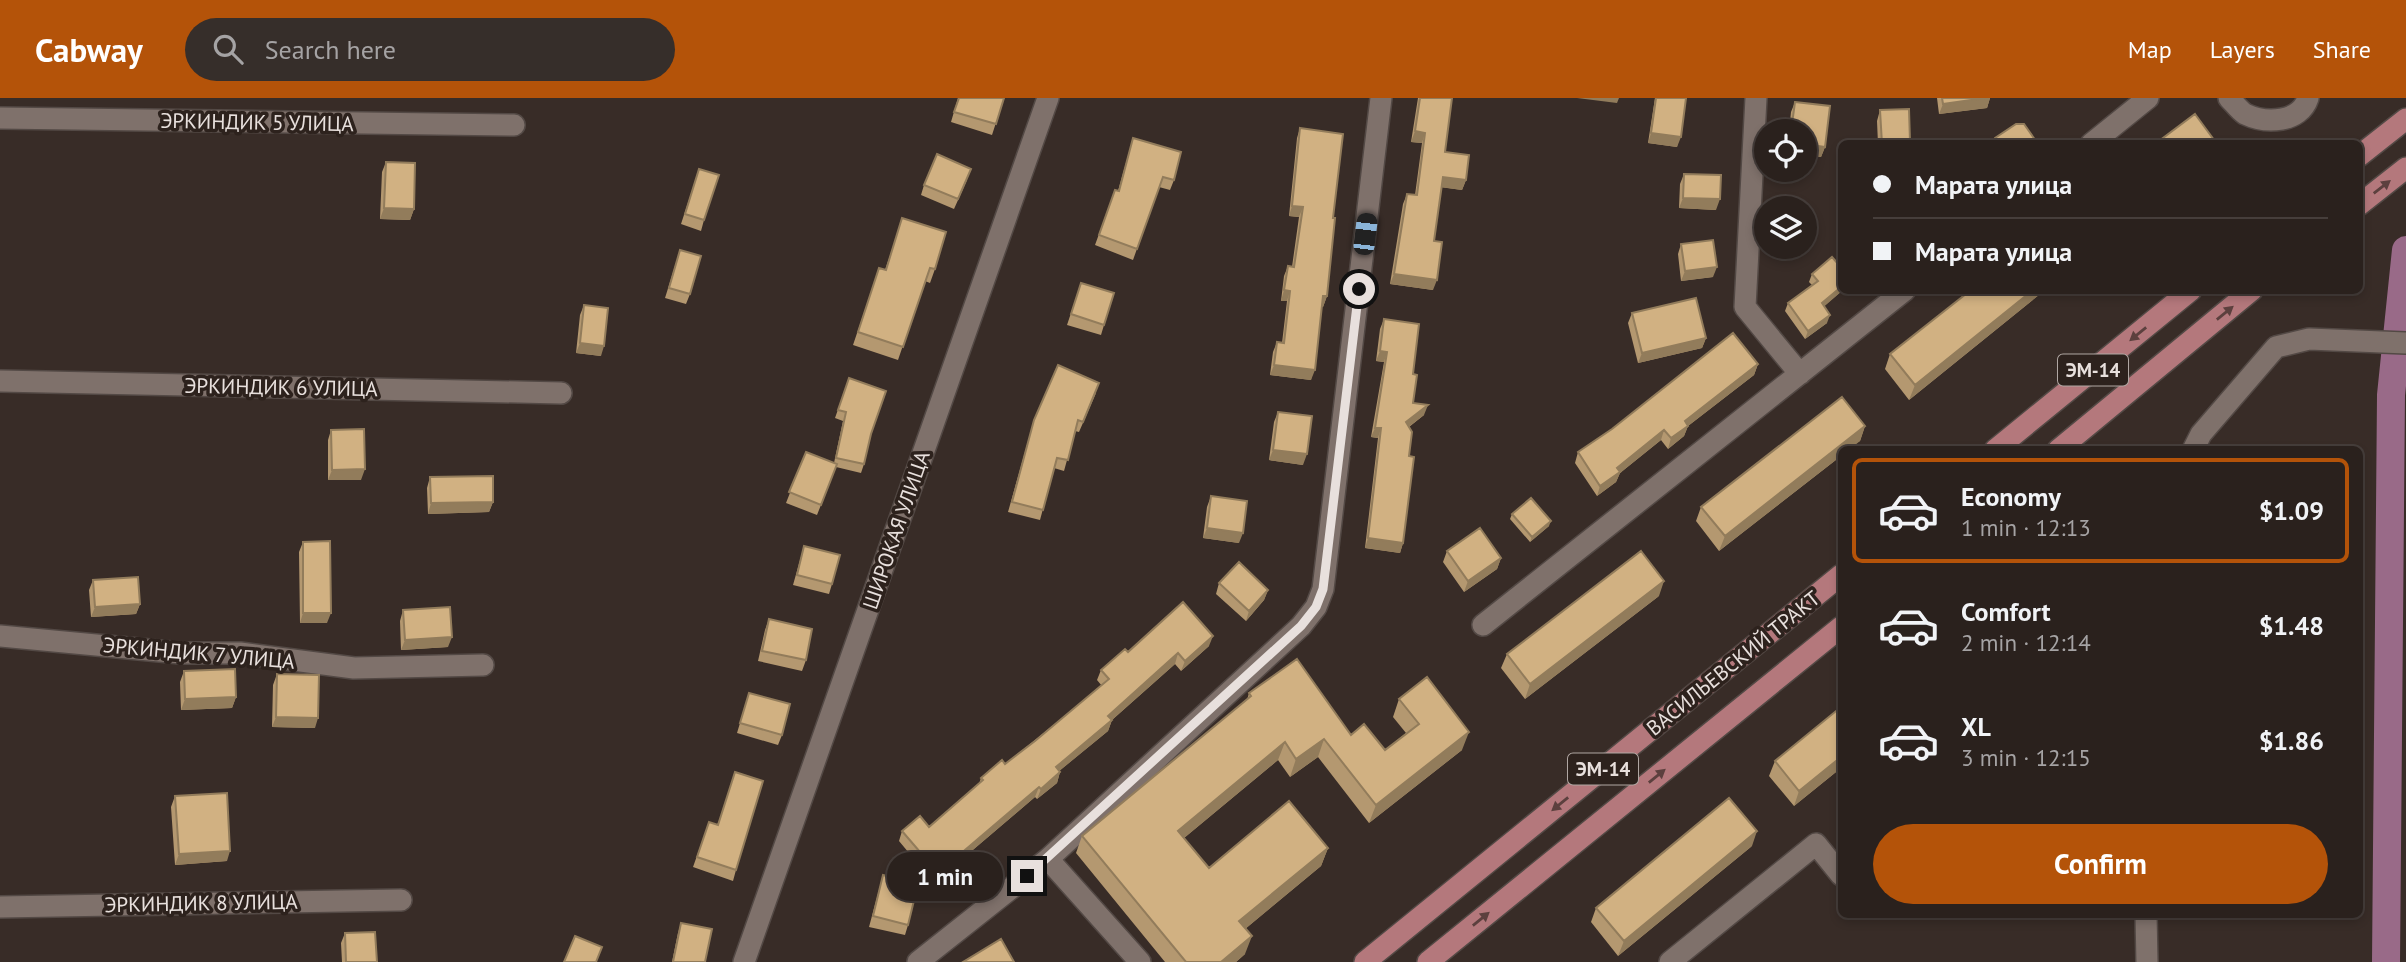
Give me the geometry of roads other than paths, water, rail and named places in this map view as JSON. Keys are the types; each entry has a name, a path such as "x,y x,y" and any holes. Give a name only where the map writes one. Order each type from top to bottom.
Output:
{"main road":[{"path":"2363,153 2406,119"},
{"path":"2363,202 2406,169"},
{"name":"ЭМ-14","path":"2000,446 2186,294"},
{"name":"ЭМ-14","path":"2063,446 2247,294"},
{"name":"ВАСИЛЬЕВСКИЙ ТРАКТ","path":"1365,962 1838,577"},
{"name":"ВАСИЛЬЕВСКИЙ ТРАКТ","path":"1428,962 1838,629"}],"street":[{"name":"ШИРОКАЯ УЛИЦА","path":"744,962 1048,98"},
{"path":"918,962 1048,859 1301,626 1316,607 1323,589 1381,98"},
{"path":"1756,98 1745,307 1800,374"},
{"path":"2096,140 2148,98"},
{"path":"2229,98 2243,113 2264,120 2292,118 2305,107 2308,98"},
{"name":"ЭРКИНДИК 5 УЛИЦА","path":"0,118 514,125"},
{"path":"1483,625 1900,294"},
{"path":"2195,446 2201,434 2276,347 2309,339 2406,343"},
{"name":"ЭРКИНДИК 6 УЛИЦА","path":"0,381 561,393"},
{"name":"ЭРКИНДИК 7 УЛИЦА","path":"0,636 181,653 240,653 354,668 483,665"},
{"path":"1670,962 1816,844 1838,871"},
{"path":"1048,859 1140,962"},
{"name":"ЭРКИНДИК 8 УЛИЦА","path":"0,907 401,900"},
{"path":"2146,918 2147,962"}],"waterway":[{"path":"2386,962 2391,395 2406,250"}]}
